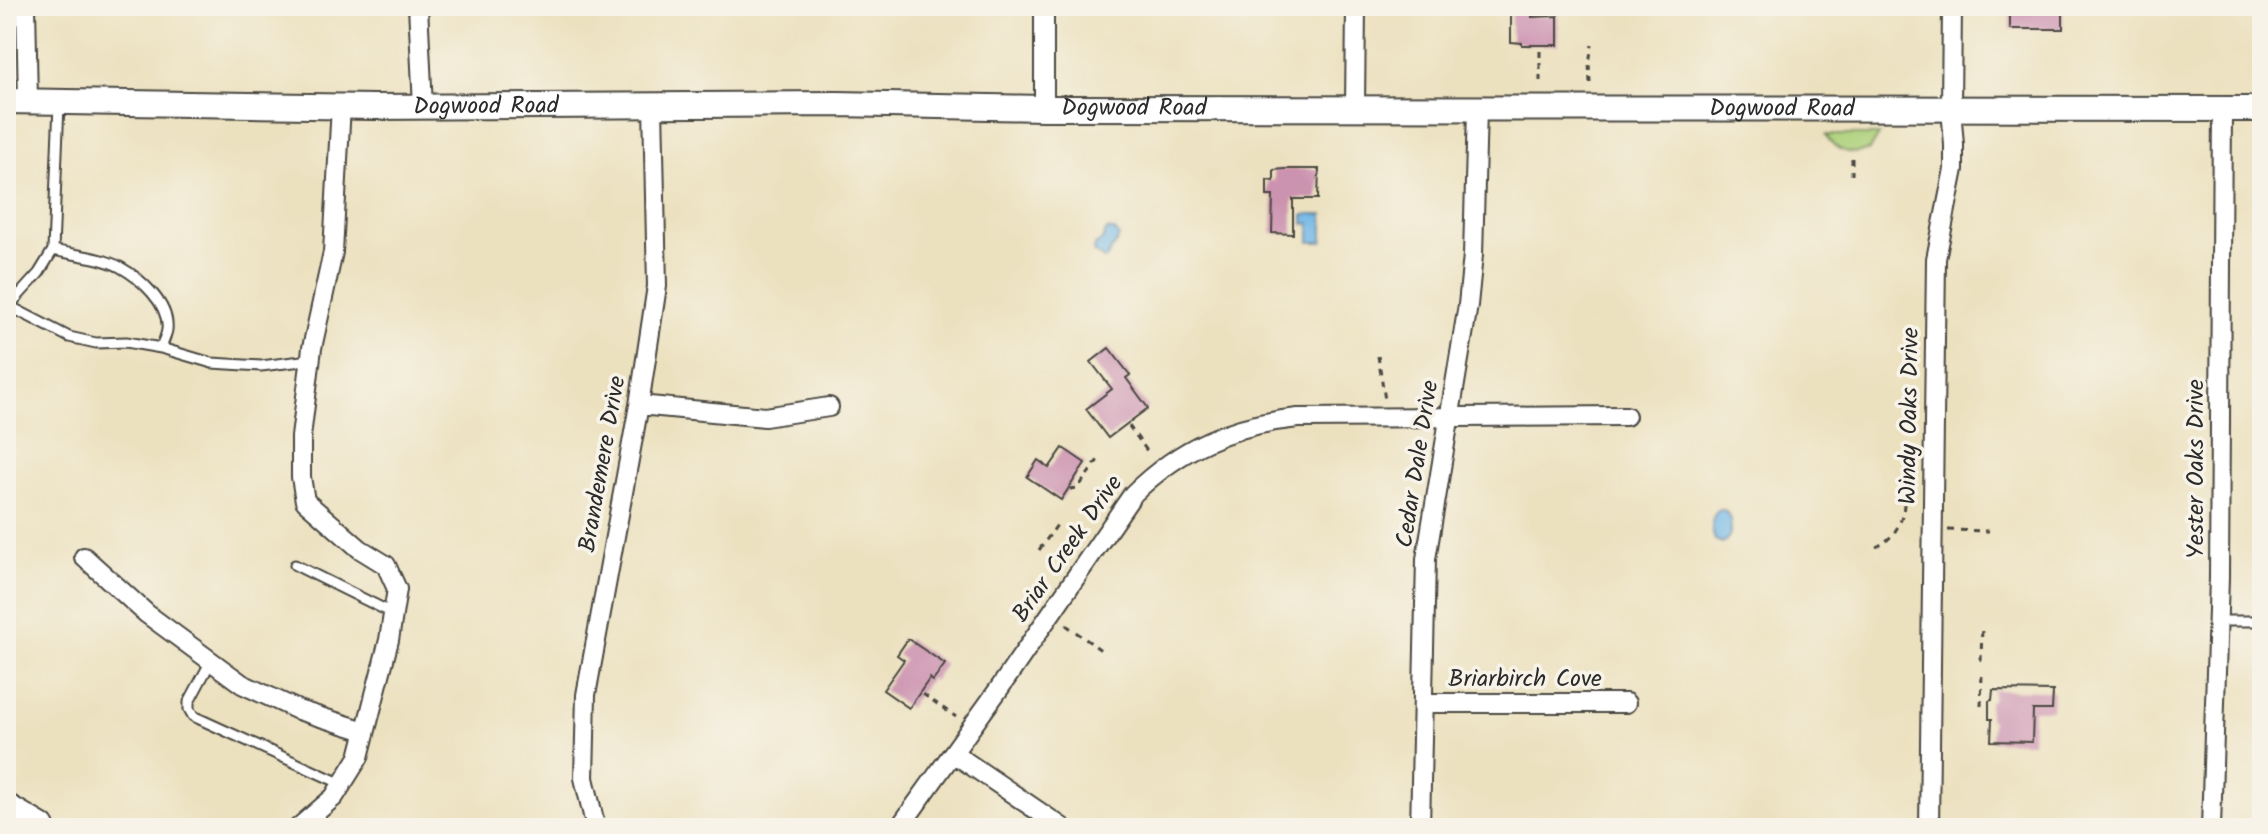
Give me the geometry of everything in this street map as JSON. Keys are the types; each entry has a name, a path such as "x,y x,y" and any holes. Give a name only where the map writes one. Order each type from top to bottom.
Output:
{"main road":[{"path":"6,808 40,828"}],"street":[{"path":"17,101 26,6"},
{"path":"418,6 423,107"},
{"path":"1044,6 1044,108"},
{"path":"1355,107 1356,6"},
{"name":"Windy Oaks Drive","path":"1929,828 1936,259 1954,169 1952,6"},
{"name":"Dogwood Road","path":"17,101 423,107 837,104 1044,108 2262,109"},
{"path":"298,828 334,797 359,757 389,640 397,589 386,565 360,549 305,501 301,477 301,437 310,360 333,252 341,105"},
{"name":"Brandemere Drive","path":"596,828 584,778 586,695 639,405 657,286 653,106"},
{"name":"Cedar Dale Drive","path":"1420,828 1426,559 1468,305 1477,109"},
{"name":"Yester Oaks Drive","path":"2211,828 2218,621 2222,110"},
{"path":"639,405 765,417 829,407"},
{"name":"Briar Creek Drive","path":"899,828 1133,494 1174,459 1204,442 1241,428 1298,418 1626,416"},
{"path":"84,557 147,614 242,684 298,710 365,731"},
{"name":"Briarbirch Cove","path":"1424,703 1626,703"},
{"path":"953,753 1063,828"}],"lane":[{"path":"59,101 53,250 39,273 7,306 69,337 96,343 126,342 161,348 212,363 261,366 310,360"},
{"path":"53,250 119,266 144,285 166,318 167,331 161,348"},
{"path":"295,565 392,613"},
{"path":"2218,621 2262,621"},
{"path":"211,661 189,702 193,716 342,784"}],"path":[{"path":"1590,83 1592,45"},
{"path":"1540,51 1540,82"},
{"path":"1852,158 1852,175"},
{"path":"1378,356 1385,405"},
{"path":"1129,426 1153,460"},
{"path":"1070,489 1078,488 1100,457"},
{"path":"1876,547 1900,525 1904,502"},
{"path":"1039,550 1057,525"},
{"path":"1945,530 1989,531"},
{"path":"1060,621 1105,653"},
{"path":"1981,661 1982,625"},
{"path":"1981,706 1982,673"},
{"path":"923,694 959,720"}],"green space":[{"path":"1826,135 1879,135 1870,150 1857,153 1839,149"}],"water":[{"path":"1323,214 1323,242 1310,242 1310,223 1304,224 1304,215"},
{"path":"1107,230 1115,231 1119,236 1104,259 1094,252 1095,245"},
{"path":"1719,510 1727,513 1730,522 1729,536 1722,543 1715,540 1712,528 1714,516"}],"building":[{"path":"1511,6 1532,6 1532,17 1558,16 1558,45 1511,42"},
{"path":"2010,6 2063,6 2063,29 2010,29"},
{"path":"1319,169 1318,199 1293,199 1293,234 1272,233 1273,196 1267,196 1267,180 1274,181 1274,170"},
{"path":"1109,348 1130,375 1126,378 1148,408 1108,438 1086,409 1112,389 1091,362"},
{"path":"1063,448 1085,463 1061,500 1027,477 1038,460 1049,468"},
{"path":"908,639 945,664 933,681 930,678 909,708 883,690 904,660 897,655"},
{"path":"1993,690 2053,691 2052,710 2033,710 2032,742 1991,741 1989,701 1992,700"}]}
